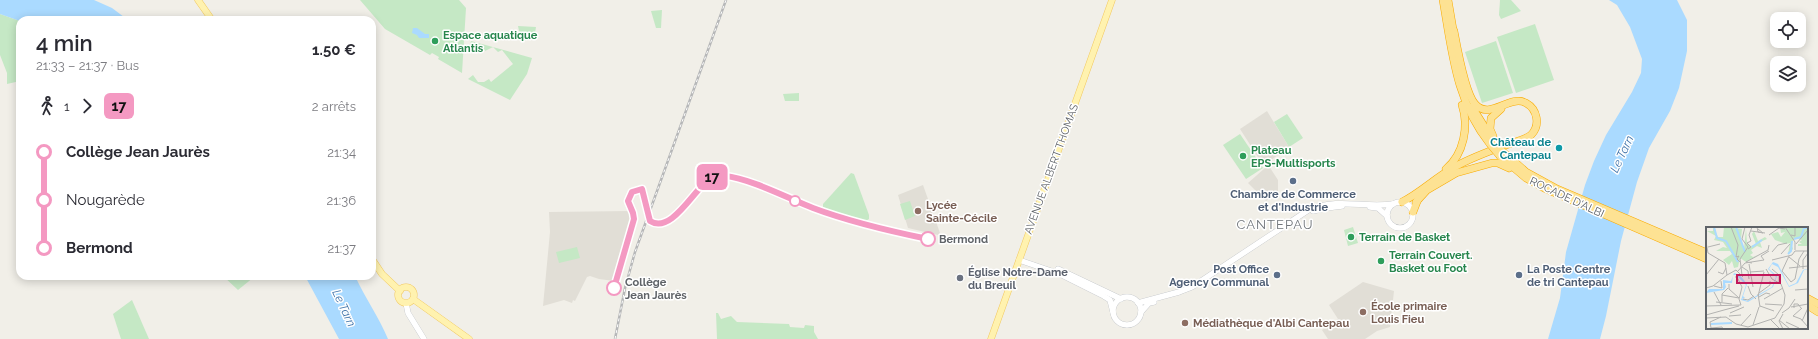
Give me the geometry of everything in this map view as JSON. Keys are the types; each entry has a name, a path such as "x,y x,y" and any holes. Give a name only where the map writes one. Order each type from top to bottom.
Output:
{"highway":[{"name":"ROCADE D'ALBI","path":"1443,0 1456,72 1460,89 1469,113 1520,174 1544,188 1556,191"},
{"name":"ROCADE D'ALBI","path":"1448,0 1460,67 1467,93 1478,119 1494,142"},
{"path":"1414,199 1467,161 1526,138 1534,132 1537,123 1535,112 1528,104 1518,101 1490,110 1482,109 1476,105 1470,96 1466,83 1454,31"},
{"path":"1413,212 1414,199 1426,183 1449,166 1457,156 1462,145 1465,120 1457,88 1456,72"},
{"path":"1494,142 1490,129 1491,118 1501,109 1516,104 1529,110 1533,122 1530,131 1520,140"},
{"name":"ROCADE D'ALBI","path":"1504,154 1526,172 1556,191 1647,230 1706,253"},
{"path":"1402,202 1414,199 1450,176 1492,163 1503,164 1523,179 1544,188"},
{"name":"ROCADE D'ALBI","path":"1647,230 1706,259"},
{"path":"1808,299 1818,304"},
{"path":"1808,306 1818,312"}],"main road":[{"path":"198,0 209,16"},
{"name":"AVENUE ALBERT THOMAS","path":"991,339 1112,0"},
{"path":"1020,258 1055,272 1110,300 1113,312 1118,322 1127,325 1137,321 1141,312 1151,302 1180,295 1194,289 1301,217 1313,211 1338,206 1378,208 1387,216 1393,226 1403,228 1412,222 1413,212 1409,205 1402,202 1383,205 1327,203 1310,209 1192,287 1138,303"},
{"path":"1387,216 1388,209 1393,204"},
{"path":"1020,258 1070,274 1120,299 1130,298 1138,303 1141,312"},
{"path":"376,265 382,274 400,290"},
{"path":"400,290 406,287 411,289 414,295 413,299"},
{"path":"400,290 399,298 402,302 406,303"},
{"path":"406,303 413,299"},
{"path":"413,299 469,339"},
{"path":"1113,312 1115,304 1120,299"},
{"path":"406,303 408,313 424,339"}],"shaded area":[{"path":"1267,111 1289,147 1267,163 1278,180 1278,192 1266,201 1248,183 1265,168 1240,129"},
{"name":"Lycée Sainte-Cécile","path":"923,185 940,233 938,235 908,228 898,195"},
{"name":"Collège Jean Jaurès","path":"630,211 632,215 631,222 614,281 590,276 587,277 575,301 573,300 572,303 564,300 543,306 550,232 549,212"},
{"name":"École primaire Louis Fieu","path":"1363,282 1394,291 1390,327 1377,331 1365,339 1328,339 1322,330 1338,319 1329,305"}],"green space":[{"name":"Espace aquatique Atlantis","path":"360,0 459,0 466,8 462,73 438,59 439,57 432,53 430,55 385,29 376,19 376,16 374,16"},
{"path":"1500,0 1511,0 1521,11 1501,19 1499,15"},
{"path":"662,10 661,28 656,28 651,11"},
{"path":"0,14 16,20 16,82 7,84 7,73 0,55"},
{"path":"1535,24 1554,80 1516,93 1497,37"},
{"path":"518,26 536,27 534,39 523,37"},
{"path":"471,41 493,47 485,51 482,46 475,49 475,46 470,45"},
{"path":"1496,41 1513,93 1482,103 1465,52"},
{"path":"493,47 532,58 527,74 510,100 468,79 473,75 478,82 484,82 489,79 491,82 513,64 502,50 498,52"},
{"path":"799,93 799,101 785,101 783,94"},
{"path":"1287,114 1303,138 1289,147 1274,122"},
{"name":"Plateau EPS-Multisports","path":"1240,134 1263,168 1246,179 1223,145"},
{"path":"851,173 854,174 869,215 869,219 864,222 823,208 823,204"},
{"path":"910,201 915,216 905,220 900,204"},
{"name":"Terrain de Basket","path":"1353,227 1358,243 1348,246 1344,230"},
{"path":"577,247 580,258 559,263 556,252"},
{"path":"227,280 250,280 238,290"},
{"path":"132,300 149,339 121,339 113,314"},
{"path":"716,313 718,313 721,319 731,316 737,322 789,324 790,327 804,328 805,325 814,326 814,332 818,339 717,339"}],"water":[{"path":"0,0 94,0 112,8 123,16 16,16 16,20 0,14"},
{"name":"Le Tarn","path":"1609,0 1677,0 1687,20 1687,51 1679,88 1670,111 1649,148 1637,182 1621,241 1600,339 1548,339 1560,298 1566,252 1585,185 1606,135 1632,92 1641,73 1642,59 1630,27 1617,5"},
{"path":"413,28 417,28 425,34 429,34 429,38 419,38 417,35 412,33"},
{"name":"Le Tarn","path":"307,280 357,280 388,339 339,339"}],"waterway":[{"path":"523,34 530,36"}],"railway":[{"path":"615,339 625,288 635,252 726,0"}],"bus line":[{"name":"17","path":"614,288 634,219 628,201 628,197 632,192 642,189 650,221 656,224 662,223 680,211 708,180 719,176 739,179 829,214 864,225 928,239"}],"place":[{"name":"Espace aquatique Atlantis","path":"435,41"},
{"name":"Château de Cantepau","path":"1559,148"},
{"name":"Plateau EPS-Multisports","path":"1243,156"},
{"name":"Chambre de Commerce et d'Industrie","path":"1293,181"},
{"name":"Lycée Sainte-Cécile","path":"918,211"},
{"name":"Terrain de Basket","path":"1351,237"},
{"name":"Bermond","path":"928,239"},
{"name":"Terrain Couvert. Basket ou Foot","path":"1381,261"},
{"name":"Post Office Agency Communal","path":"1277,275"},
{"name":"La Poste Centre de tri Cantepau","path":"1519,275"},
{"name":"Église Notre-Dame du Breuil","path":"960,278"},
{"name":"Collège Jean Jaurès","path":"614,288"},
{"name":"École primaire Louis Fieu","path":"1363,312"},
{"name":"Médiathèque d'Albi Cantepau","path":"1185,323"}],"district":[{"name":"CANTEPAU","path":"1275,224"}]}
